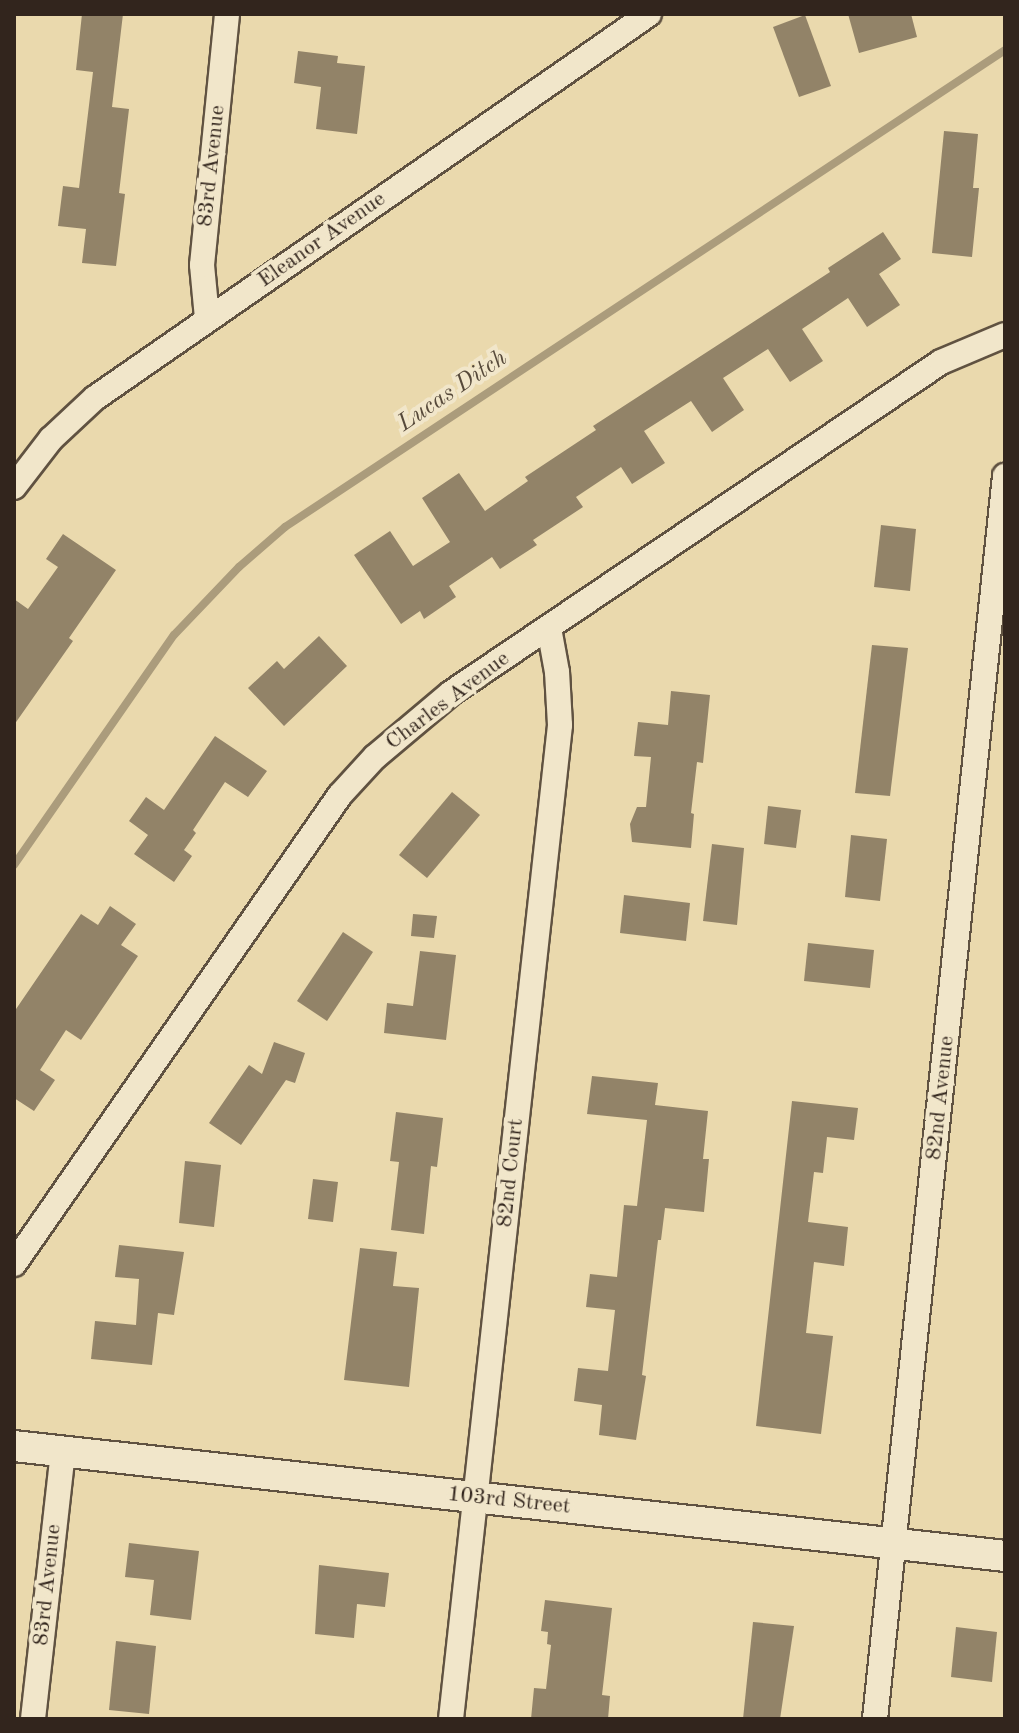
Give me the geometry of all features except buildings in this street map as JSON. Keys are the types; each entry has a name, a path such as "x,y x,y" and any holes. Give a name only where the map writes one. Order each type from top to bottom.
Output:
{"street":[{"name":"83rd Avenue","path":"207,318 202,265 227,14"},
{"name":"Eleanor Avenue","path":"14,487 51,439 95,398 649,14"},
{"name":"Charles Avenue","path":"14,1264 340,795 411,723 941,362 1005,335"},
{"name":"82nd Avenue","path":"875,1719 1005,476"},
{"name":"82nd Court","path":"451,1719 560,725 557,672 549,628"},
{"name":"103rd Street","path":"14,1446 1005,1556"},
{"name":"83rd Avenue","path":"33,1719 63,1451"}],"waterway":[{"name":"Lucas Ditch","path":"14,865 174,635 239,567 285,527 1005,50"}]}
